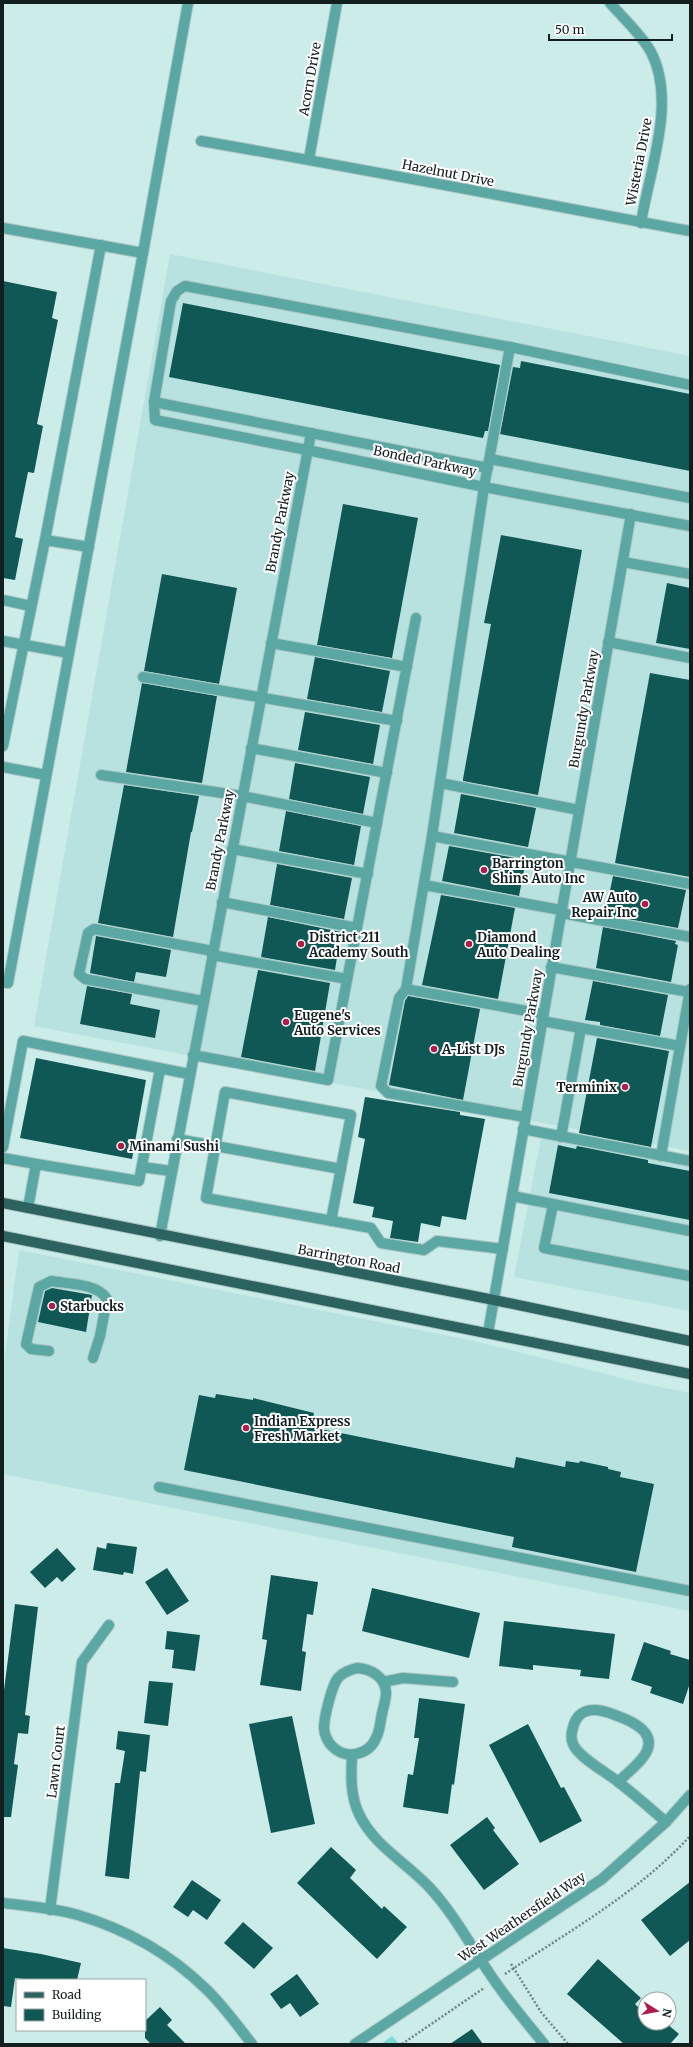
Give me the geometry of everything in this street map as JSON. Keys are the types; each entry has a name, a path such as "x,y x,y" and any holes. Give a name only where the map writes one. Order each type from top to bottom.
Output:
{"main road":[{"name":"Barrington Road","path":"3,1203 160,1236 494,1300 690,1341"},
{"path":"3,1236 690,1374"}],"street":[{"path":"3,982 8,983 144,253 188,3"},
{"name":"Acorn Drive","path":"308,159 338,3"},
{"name":"Wisteria Drive","path":"610,3 644,42 655,61 660,79 662,104 660,127 640,223"},
{"name":"Hazelnut Drive","path":"201,141 308,159 690,232"},
{"path":"3,228 144,253"},
{"path":"3,746 45,540 101,245"},
{"path":"690,385 510,347 185,286 178,291 171,301 154,402 311,433 690,498"},
{"path":"510,347 484,487 432,836 406,989 398,998 381,1086 388,1093 525,1117"},
{"name":"Bonded Parkway","path":"154,402 155,420 484,487 690,526"},
{"name":"Brandy Parkway","path":"160,1236 189,1074 311,433"},
{"name":"Burgundy Parkway","path":"488,1333 631,514"},
{"path":"45,540 89,546"},
{"path":"623,562 690,574"},
{"path":"3,600 32,606"},
{"path":"193,1054 328,1080 416,618"},
{"path":"3,641 69,653"},
{"path":"608,642 690,658"},
{"path":"271,643 407,667"},
{"path":"143,677 397,721"},
{"path":"251,748 387,774"},
{"path":"3,767 46,775"},
{"path":"101,775 242,796 377,823"},
{"path":"440,783 579,810"},
{"path":"432,836 690,884"},
{"path":"232,849 368,874"},
{"path":"424,885 690,937"},
{"path":"222,902 357,928"},
{"path":"203,1001 85,979 79,974 88,933 94,929 347,979"},
{"path":"551,967 690,992"},
{"path":"406,989 543,1018 581,1028 680,1046"},
{"path":"661,1156 690,989"},
{"path":"561,1137 581,1028"},
{"path":"3,1147 23,1042 189,1074"},
{"path":"3,1158 139,1181 160,1069"},
{"path":"331,1221 350,1115 225,1092 206,1198 331,1221 371,1228 381,1244 424,1250 437,1240 503,1249"},
{"path":"523,1129 690,1161"},
{"path":"177,1138 341,1169"},
{"path":"28,1208 36,1164"},
{"path":"142,1167 171,1171"},
{"path":"512,1196 690,1231"},
{"path":"553,1204 544,1248 690,1276"},
{"path":"48,1351 31,1349 26,1344 38,1292 45,1282 50,1280 92,1288 102,1292 107,1299 100,1336 93,1358"},
{"path":"159,1487 690,1592"},
{"name":"Lawn Court","path":"50,1910 82,1662 109,1625"},
{"path":"357,1668 367,1669 377,1674 383,1682 386,1693 377,1737 371,1746 362,1752 352,1755 342,1753 332,1747 324,1728 333,1687 338,1677 347,1671 357,1668"},
{"path":"383,1682 403,1678 453,1682"},
{"path":"618,1782 644,1757 647,1750 647,1736 639,1725 632,1721 604,1711 587,1710 580,1714 576,1720 571,1737 576,1750 618,1782 666,1822"},
{"path":"352,1755 351,1780 354,1800 366,1827 380,1842 429,1887 443,1904 494,1981 544,2044"},
{"name":"West Weathersfield Way","path":"355,2044 602,1879 666,1822 690,1795"},
{"path":"3,1903 50,1910 92,1920 149,1945 206,1988 252,2044"}],"path":[{"path":"510,1970 629,1891 670,1857 690,1836"},
{"path":"511,1964 541,2012 568,2044"},
{"path":"402,2044 477,1993"}],"shaded area":[{"path":"170,254 690,356 690,1151 34,1026"},
{"path":"542,1133 690,1162 690,1311 514,1277"},
{"path":"19,1250 474,1341 645,1384 690,1393 690,1611 3,1474 3,1369"},
{"path":"392,2036 399,2044 381,2044"}],"building":[{"path":"3,281 57,292 52,318 58,320 37,424 43,426 34,473 28,472 15,537 23,539 15,580 3,578"},
{"path":"183,303 500,365 488,431 485,431 483,438 169,377"},
{"path":"521,361 690,394 690,471 500,434 513,367 520,368"},
{"path":"343,504 418,518 392,658 317,645"},
{"path":"501,535 582,550 538,795 463,781 491,624 484,623"},
{"path":"162,574 237,588 219,684 144,671"},
{"path":"667,583 690,588 690,649 656,643"},
{"path":"315,657 390,671 382,712 307,699"},
{"path":"650,673 690,680 690,877 615,863"},
{"path":"142,683 217,696 202,783 126,772"},
{"path":"305,712 380,725 373,764 298,750"},
{"path":"295,763 370,777 363,814 289,799"},
{"path":"124,785 199,796 191,832 173,937 98,923"},
{"path":"461,794 536,808 528,847 454,833"},
{"path":"286,811 361,826 354,865 279,851"},
{"name":"Barrington Shins Auto Inc","path":"449,846 526,860 519,896 442,881"},
{"path":"277,864 352,878 344,919 270,905"},
{"name":"AW Auto Repair Inc","path":"613,876 686,890 678,928 605,915"},
{"name":"Diamond Auto Dealing","path":"441,895 515,908 498,999 422,985"},
{"name":"District 211 Academy South","path":"268,917 341,932 335,970 261,957"},
{"path":"603,927 676,941 675,944 678,945 671,982 596,968"},
{"path":"96,936 171,950 166,977 136,972 134,982 90,973"},
{"name":"Eugene's Auto Services","path":"258,970 330,983 315,1071 241,1057"},
{"path":"593,981 668,995 660,1036 600,1025 600,1022 585,1020"},
{"path":"87,986 132,994 130,1004 160,1010 155,1038 80,1024"},
{"name":"A-List DJs","path":"408,996 480,1009 463,1100 389,1085 405,1001"},
{"name":"Terminix","path":"597,1038 669,1051 651,1147 579,1133"},
{"path":"36,1058 146,1080 132,1159 20,1138"},
{"path":"365,1097 460,1112 460,1115 485,1119 466,1220 442,1216 440,1227 421,1223 418,1242 390,1238 393,1221 372,1217 374,1207 353,1203 365,1139 358,1137"},
{"path":"558,1145 576,1149 577,1146 648,1160 648,1163 690,1171 690,1220 549,1193"},
{"path":"52,1288 92,1295 86,1332 38,1322 45,1291"},
{"path":"216,1394 253,1400 253,1398 314,1413 311,1427 514,1468 516,1457 565,1467 566,1461 579,1463 580,1461 608,1467 608,1469 621,1472 620,1477 654,1484 636,1572 512,1547 514,1537 184,1470 199,1395 215,1398"},
{"path":"107,1543 137,1547 133,1574 124,1572 123,1575 93,1570 97,1547 106,1549"},
{"path":"57,1548 76,1569 62,1582 57,1577 45,1588 30,1572"},
{"path":"167,1568 189,1601 167,1615 145,1582"},
{"path":"271,1575 318,1582 313,1615 307,1614 302,1651 306,1652 301,1691 260,1685 267,1640 262,1639"},
{"path":"372,1588 480,1613 469,1658 362,1631"},
{"path":"15,1604 38,1607 25,1715 30,1716 28,1734 18,1733 14,1764 18,1765 11,1817 3,1817 3,1698"},
{"path":"504,1621 615,1634 609,1679 580,1676 581,1670 533,1665 533,1670 499,1666"},
{"path":"167,1631 200,1635 195,1671 172,1668 174,1650 165,1649"},
{"path":"644,1642 671,1651 670,1654 690,1660 690,1683 683,1704 650,1693 652,1687 631,1680"},
{"path":"149,1681 173,1683 168,1726 144,1723"},
{"path":"419,1698 465,1704 454,1785 452,1784 448,1814 403,1807 408,1774 413,1775 419,1738 414,1738"},
{"path":"292,1716 315,1824 271,1833 249,1724"},
{"path":"528,1724 561,1788 564,1787 582,1821 540,1843 489,1745"},
{"path":"118,1731 150,1735 146,1772 140,1771 129,1879 105,1876 115,1783 120,1783 125,1751 116,1749"},
{"path":"487,1817 495,1828 493,1830 519,1864 484,1890 450,1845"},
{"path":"331,1847 356,1870 350,1878 382,1909 384,1906 407,1927 377,1959 297,1883"},
{"path":"192,1880 221,1900 207,1920 193,1910 188,1917 173,1907"},
{"path":"690,1882 690,1940 670,1956 641,1920"},
{"path":"243,1922 273,1948 254,1969 224,1943"},
{"path":"3,1948 41,1954 81,1963 77,1979 15,1978 11,2007 3,2006"},
{"path":"598,1959 637,1994 637,2002 635,2004 637,2006 637,2031 675,2031 679,2034 670,2044 624,2044 567,1994"},
{"path":"297,1974 319,2004 300,2017 290,2003 281,2009 270,1994"},
{"path":"160,2007 172,2020 167,2025 186,2044 151,2044 145,2038 146,2020"},
{"path":"472,2029 483,2044 450,2044"}],"place":[{"name":"Barrington Shins Auto Inc","path":"484,870"},
{"name":"AW Auto Repair Inc","path":"645,904"},
{"name":"District 211 Academy South","path":"301,944"},
{"name":"Diamond Auto Dealing","path":"469,944"},
{"name":"Eugene's Auto Services","path":"286,1022"},
{"name":"A-List DJs","path":"434,1049"},
{"name":"Terminix","path":"625,1087"},
{"name":"Minami Sushi","path":"121,1146"},
{"name":"Starbucks","path":"52,1306"},
{"name":"Indian Express Fresh Market","path":"246,1428"}]}
